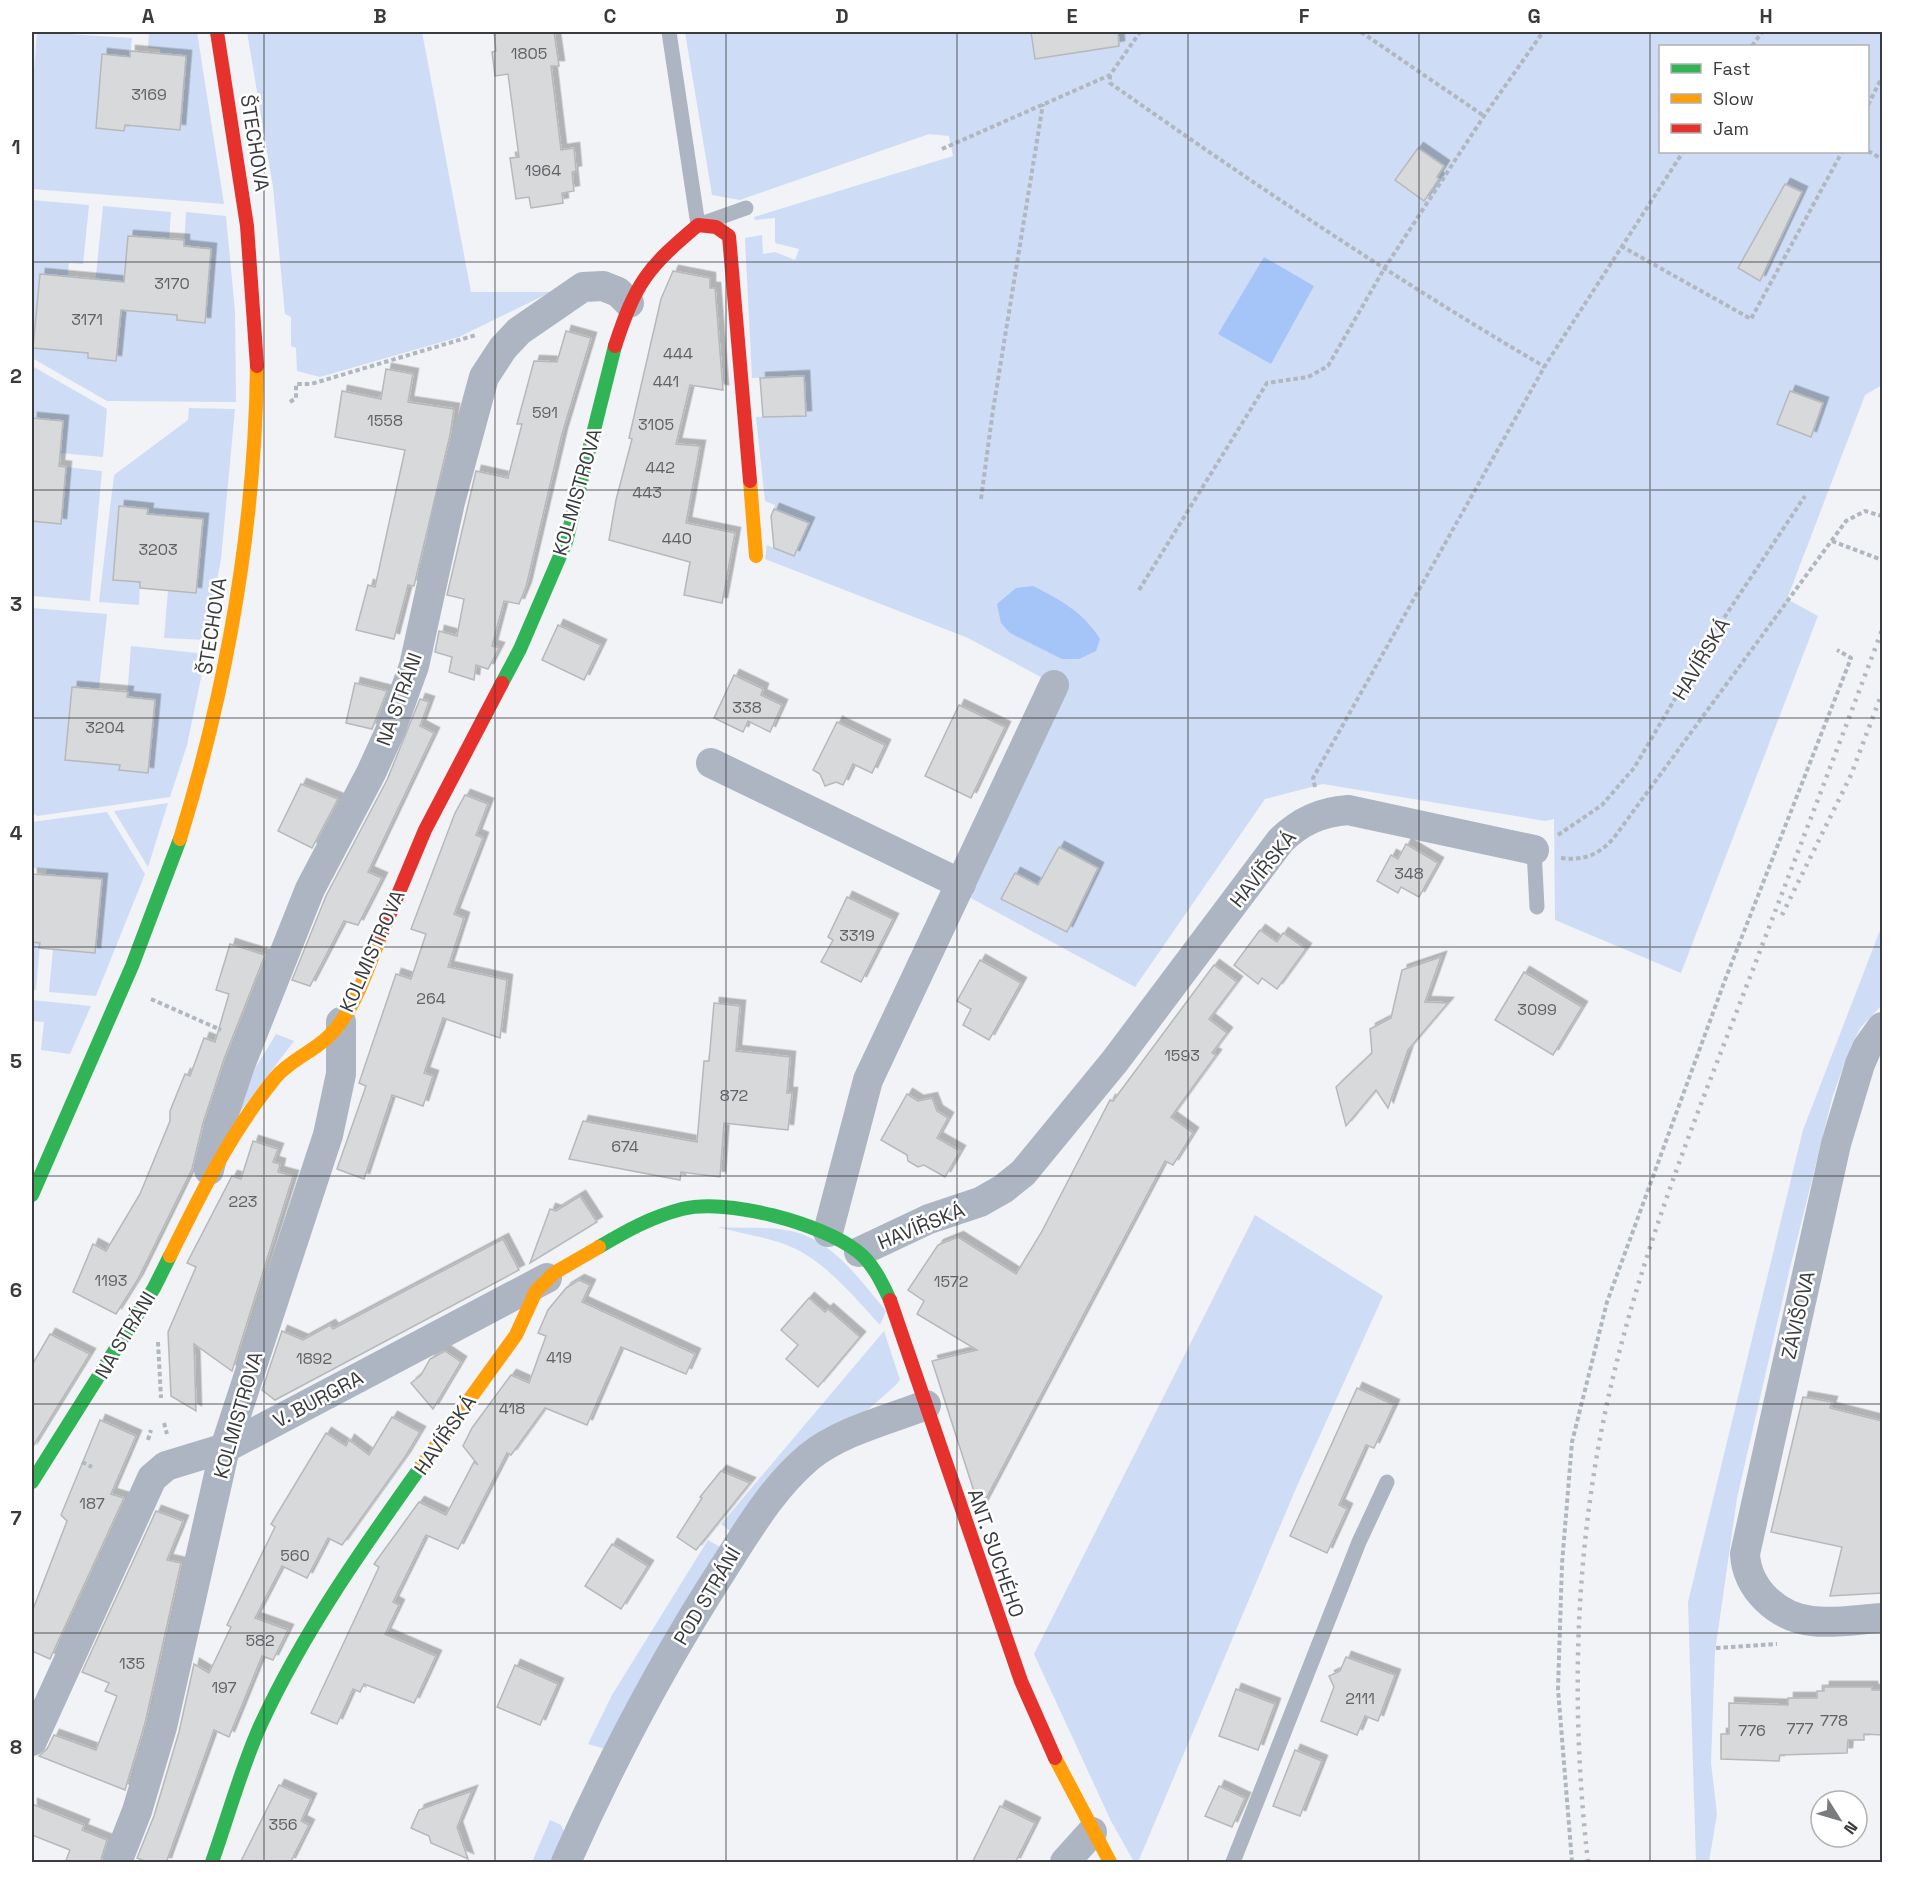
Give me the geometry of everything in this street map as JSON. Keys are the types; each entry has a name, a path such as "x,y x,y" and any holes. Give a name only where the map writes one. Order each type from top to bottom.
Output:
{"street":[{"name":"ŠTECHOVA","path":"32,1195 132,967 163,888 205,757 219,703 232,631 250,486 257,346 249,232 217,32"},
{"name":"KOLMISTROVA","path":"117,1863 137,1811 162,1727 225,1448 328,1135 341,1074 341,1022 356,996 425,830 520,649 566,542 615,347 629,303 658,259 675,242 698,225"},
{"path":"698,225 716,227 729,236 756,556"},
{"name":"NA STRÁNI","path":"206,1182 219,1128 249,1042 309,889 371,773 391,729 414,666 450,502 484,376 503,348 519,331 583,287 603,286 618,292 629,303"},
{"path":"828,1232 868,1080 1054,685"},
{"path":"711,763 961,884"},
{"name":"HAVÍŘSKÁ","path":"212,1863 260,1726 306,1635 347,1570 516,1335 531,1300 547,1278 642,1222 696,1206 723,1207 778,1217 828,1232 859,1252 929,1219 980,1202 1023,1173 1115,1061 1281,840 1293,829 1320,814 1348,810 1362,812 1548,854"},
{"name":"NA STRÁNI","path":"32,1482 154,1288 206,1182 233,1138 276,1078 291,1062 328,1037 341,1022"},
{"name":"ZÁVIŠOVA","path":"1882,1027 1867,1048 1860,1064 1836,1144 1746,1545 1748,1571 1756,1587 1770,1603 1792,1616 1812,1621 1882,1618"},
{"name":"ANT. SUCHÉHO","path":"859,1252 880,1278 897,1314 926,1406 1021,1681 1049,1746 1110,1863"},
{"name":"V. BURGRA","path":"32,1741 152,1478 166,1466 225,1448 547,1278"},
{"name":"POD STRÁNÍ","path":"566,1863 640,1711 674,1650 743,1537 775,1493 810,1456 844,1437 926,1406"},
{"path":"1065,1863 1092,1832"}],"lane":[{"path":"669,32 698,225"},
{"name":"KOLMISTROVA","path":"698,225 746,208"},
{"path":"1537,907 1548,854"},
{"path":"1233,1863 1351,1563 1387,1482"}],"path":[{"path":"942,149 1110,75 1140,32"},
{"path":"1361,32 1484,116"},
{"path":"1139,590 1267,383 1308,377 1328,366 1384,269 1484,116 1543,32"},
{"path":"1753,45 1762,32"},
{"path":"1110,75 1110,83 1254,184 1384,269 1545,367"},
{"path":"1869,103 1882,77"},
{"path":"981,499 993,410 1043,104"},
{"path":"1320,814 1313,778 1545,367 1682,153"},
{"path":"1621,246 1751,319 1841,153"},
{"path":"287,396 288,403 296,398 296,384 311,384 481,333"},
{"name":"HAVÍŘSKÁ","path":"1548,854 1602,804 1634,768 1714,633 1805,496"},
{"name":"HAVÍŘSKÁ","path":"1548,854 1583,859 1593,855 1613,839 1846,521 1858,513 1872,512 1882,516"},
{"path":"1832,541 1882,560"},
{"path":"1572,1863 1558,1689 1562,1564 1572,1442 1607,1302 1725,980 1851,658 1837,650"},
{"path":"142,995 249,1042"},
{"path":"147,1445 151,1430"}],"shaded area":[{"path":"37,32 132,38 130,57 102,55 96,127 124,131 125,125 180,130 186,56 160,54 160,49 148,48 149,32 197,32 224,204 32,189 32,96"},
{"path":"247,32 422,32 471,292 551,292 459,337 320,377 297,371 296,348 291,346 291,317 285,314 273,187"},
{"path":"685,32 1882,32 1882,385 1865,395 1787,599 1818,616 1681,973 1555,920 1554,819 1545,821 1323,784 1265,799 1135,987 969,897 1065,690 968,638 765,559 767,545 794,556 808,524 774,509 775,505 765,501 756,417 805,416 804,376 752,378 745,238 762,235 763,254 775,252 795,260 799,249 775,243 775,218 755,220 754,217 953,156 949,136 929,134 740,200 712,195"},
{"path":"32,200 89,205 83,264 69,263 68,276 40,274 33,348 88,353 88,358 116,361 121,310 177,315 177,320 205,322 211,249 184,246 186,212 226,216 235,311 236,402 107,401 32,358"},
{"path":"103,206 171,212 169,240 128,236 124,287 95,285"},
{"path":"32,366 107,409 103,457 60,453 63,421 32,418"},
{"path":"189,408 235,409 221,559 206,640 164,638 168,590 196,592 203,520 147,514 147,509 120,506 113,580 140,582 139,605 99,602 114,475 188,420"},
{"path":"66,467 102,471 90,601 32,596 32,521 61,524"},
{"path":"32,608 107,614 99,689 72,687 65,760 120,765 120,770 148,773 155,700 127,697 131,646 206,654 187,745 170,797 37,816 32,812"},
{"path":"168,803 148,867 114,811"},
{"path":"107,812 145,874 96,996 49,992 53,949 95,953 102,879 46,875 47,869 32,868 32,822"},
{"path":"1882,925 1882,1005 1861,1027 1852,1044 1833,1095 1737,1498 1715,1652 1711,1763 1717,1814 1709,1862 1696,1862 1688,1602 1803,1130"},
{"path":"32,942 40,943 36,990 32,990"},
{"path":"32,1000 91,1006 70,1054 41,1050 44,1022 32,1021"},
{"path":"276,1034 294,1041 234,1120 240,1093"},
{"path":"1255,1215 1383,1296 1297,1486 1138,1862 1134,1862 1111,1821 1034,1654"},
{"path":"717,1227 782,1229 820,1243 856,1274 886,1311 880,1325 842,1284 810,1257 779,1242"},
{"path":"884,1331 900,1380 896,1385 730,1531 721,1524"},
{"path":"708,1540 720,1547 605,1749 588,1744 612,1695"},
{"path":"550,1820 561,1825 565,1834 553,1862 532,1862"}],"water":[{"path":"1264,257 1314,286 1271,364 1218,334"},
{"path":"1033,586 1062,602 1086,621 1100,639 1096,651 1079,659 1062,659 1010,633 1001,623 997,604 1016,588"}],"building":[{"path":"494,32 554,32 559,66 551,66 561,150 574,148 576,171 572,172 574,191 562,193 563,203 531,208 529,197 516,199 510,158 519,157 508,74 495,76 492,52 496,51"},
{"path":"1031,32 1118,32 1119,46 1035,59"},
{"path":"130,51 186,56 180,130 125,125 124,131 96,128 102,54 130,57"},
{"path":"1418,148 1444,166 1437,177 1439,179 1424,201 1395,180"},
{"path":"1785,184 1802,192 1760,281 1738,268"},
{"path":"128,236 184,240 184,246 211,249 205,323 177,320 177,315 121,310 116,361 88,358 88,353 33,348 40,274 124,282"},
{"path":"673,271 710,278 710,288 715,288 723,390 690,385 676,444 700,446 686,523 735,533 722,603 684,595 690,562 609,540 616,500 632,439 629,438 661,299"},
{"path":"566,331 591,338 562,434 526,587 519,604 504,601 492,646 499,648 488,669 476,665 474,680 449,672 452,657 435,652 439,631 457,636 464,599 447,595 476,471 508,478 522,424 517,424 534,361 557,362"},
{"path":"386,369 413,374 408,402 454,409 450,435 414,586 408,585 394,639 356,630 368,585 375,587 405,450 335,437 342,391 381,399"},
{"path":"804,376 806,416 763,417 760,378"},
{"path":"1790,391 1823,403 1811,437 1777,424"},
{"path":"32,418 63,421 59,466 66,467 61,524 32,521"},
{"path":"119,506 148,509 147,514 203,519 196,593 140,588 140,582 113,580"},
{"path":"774,509 809,523 794,556 774,548 771,516"},
{"path":"558,625 601,645 584,680 542,660"},
{"path":"734,675 763,689 761,695 782,705 770,732 748,721 743,732 714,718"},
{"path":"355,683 387,691 372,729 346,723"},
{"path":"72,687 128,692 127,697 155,700 148,773 119,770 120,765 65,760"},
{"path":"420,699 429,702 420,726 434,733 368,872 382,878 358,925 344,921 310,986 292,980 326,896 387,780"},
{"path":"959,705 1005,727 971,798 925,776"},
{"path":"837,722 885,745 872,773 853,764 843,785 836,782 825,786 820,774 813,770"},
{"path":"301,784 338,799 312,848 278,831"},
{"path":"465,795 488,804 476,835 483,838 454,914 464,918 448,967 507,980 500,1038 443,1018 424,1073 433,1076 423,1106 392,1095 364,1179 337,1169 366,1086 359,1083 396,974 411,979 426,934 411,929 455,813"},
{"path":"1406,844 1438,863 1419,897 1401,887 1398,893 1377,881 1391,855 1398,859"},
{"path":"1059,847 1098,868 1067,932 1001,899 1015,873 1038,885"},
{"path":"32,874 102,879 95,953 39,948 40,943 32,942"},
{"path":"847,897 893,919 861,982 821,962 833,940 828,937"},
{"path":"1260,930 1277,942 1283,933 1306,949 1277,989 1262,978 1258,984 1234,965"},
{"path":"230,944 265,955 224,1059 203,1123 192,1169 138,1279 116,1314 73,1292 93,1244 106,1251 140,1194 170,1121 170,1111 185,1074 190,1076 204,1038 215,1042 229,994 216,990"},
{"path":"1441,957 1425,1002 1448,1003 1408,1050 1388,1108 1376,1090 1346,1126 1336,1087 1372,1053 1370,1029 1391,1018 1402,970"},
{"path":"980,960 1021,983 989,1040 963,1025 971,1009 957,1001"},
{"path":"1214,965 1237,982 1209,1019 1227,1033 1212,1053 1216,1055 1171,1117 1193,1133 1173,1165 1165,1161 980,1510 932,1361 977,1350 917,1314 924,1301 908,1290 938,1245 958,1237 1016,1274 1041,1233 1110,1100 1113,1101"},
{"path":"1524,972 1582,1007 1553,1055 1495,1020"},
{"path":"714,1003 740,1006 736,1051 790,1057 787,1093 792,1093 788,1130 724,1123 720,1177 681,1172 680,1180 569,1159 583,1121 697,1142 704,1061 709,1061"},
{"path":"907,1094 918,1101 932,1098 937,1111 948,1118 937,1138 960,1151 945,1177 924,1165 918,1167 908,1161 907,1155 881,1140"},
{"path":"253,1141 278,1149 273,1162 280,1164 278,1172 293,1176 232,1371 194,1344 196,1411 171,1396 168,1332 196,1267 187,1263 232,1176 241,1179"},
{"path":"580,1196 597,1222 530,1263 550,1209 556,1211"},
{"path":"503,1239 519,1270 275,1400 262,1390 282,1331 303,1340 330,1325 333,1329"},
{"path":"579,1280 590,1285 582,1302 695,1354 686,1374 621,1347 587,1425 545,1408 511,1455 507,1453 458,1549 426,1535 393,1602 399,1605 385,1634 436,1656 414,1703 364,1684 360,1692 353,1689 337,1724 311,1713 379,1567 374,1564 419,1502 446,1515 474,1462 478,1465 463,1446 472,1428 511,1375 529,1383 546,1336 538,1333 548,1310 566,1288"},
{"path":"809,1298 825,1312 828,1309 860,1337 818,1387 786,1359 798,1345 781,1330"},
{"path":"50,1334 90,1354 32,1448 32,1365"},
{"path":"445,1351 461,1362 433,1409 411,1383 421,1375 430,1359"},
{"path":"1357,1388 1394,1405 1374,1448 1366,1445 1339,1505 1347,1509 1327,1553 1290,1536"},
{"path":"1803,1397 1832,1402 1830,1408 1882,1421 1882,1593 1830,1596 1842,1547 1771,1532"},
{"path":"392,1417 420,1432 405,1457 342,1545 328,1538 307,1578 282,1566 255,1618 288,1630 273,1660 262,1656 229,1737 214,1730 166,1863 150,1863 137,1858 154,1816 179,1732 194,1664 209,1673 231,1627 227,1625 275,1527 271,1524 326,1433 346,1446 349,1440 369,1455"},
{"path":"100,1420 136,1436 111,1494 124,1498 50,1659 32,1651 32,1612 67,1521 61,1515"},
{"path":"721,1471 750,1483 696,1550 677,1537 702,1498 700,1497"},
{"path":"156,1511 183,1521 167,1560 181,1563 145,1723 125,1790 39,1756 47,1749 54,1735 96,1750 117,1696 105,1691 109,1683 82,1672"},
{"path":"612,1544 648,1566 621,1609 585,1586"},
{"path":"1346,1657 1395,1675 1378,1721 1365,1716 1357,1735 1321,1721 1334,1687 1329,1676 1340,1671"},
{"path":"515,1665 558,1684 540,1725 497,1707"},
{"path":"1824,1687 1872,1687 1872,1690 1882,1690 1882,1735 1864,1734 1864,1740 1848,1740 1847,1753 1780,1755 1779,1761 1721,1759 1721,1734 1729,1734 1729,1703 1788,1705 1788,1698 1817,1698 1817,1691 1824,1691"},
{"path":"1236,1689 1275,1704 1258,1750 1219,1736"},
{"path":"1295,1750 1322,1761 1300,1816 1273,1806"},
{"path":"279,1785 311,1799 301,1821 309,1825 290,1863 240,1863"},
{"path":"1219,1786 1245,1798 1232,1827 1205,1816"},
{"path":"472,1791 457,1827 468,1859 431,1843 429,1836 411,1828 419,1810"},
{"path":"32,1804 84,1825 82,1830 107,1840 100,1863 65,1863 70,1850 32,1835"},
{"path":"1000,1806 1035,1823 1015,1863 972,1863"}],"railway":[{"path":"1588,1862 1579,1750 1579,1637 1582,1581 1595,1469 1617,1360 1648,1255 1683,1151 1882,630"},
{"path":"1782,915 1851,775 1882,693"}],"traffic: fast":[{"path":"502,683 520,649 566,542 615,346"},
{"path":"32,1195 132,966 180,839"},
{"path":"599,1247 639,1225 682,1209 701,1206 748,1210 773,1215 821,1231 857,1251 868,1261 890,1300"},
{"path":"32,1482 154,1288 170,1256"},
{"path":"212,1862 247,1758 278,1690 335,1591 422,1465"}],"traffic: slow":[{"path":"180,839 212,723 235,605 251,486 257,366"},
{"path":"750,481 756,556"},
{"path":"170,1256 217,1164 259,1099 281,1072 323,1042 347,1014 381,935"},
{"path":"422,1465 516,1335 536,1291 554,1273 599,1247"},
{"path":"1055,1758 1110,1862"}],"traffic: jam":[{"path":"217,32 247,226 257,366"},
{"path":"615,346 637,291 666,253 698,225 716,227 729,236 750,481"},
{"path":"381,935 425,830 502,683"},
{"path":"890,1300 1021,1681 1055,1758"}]}
